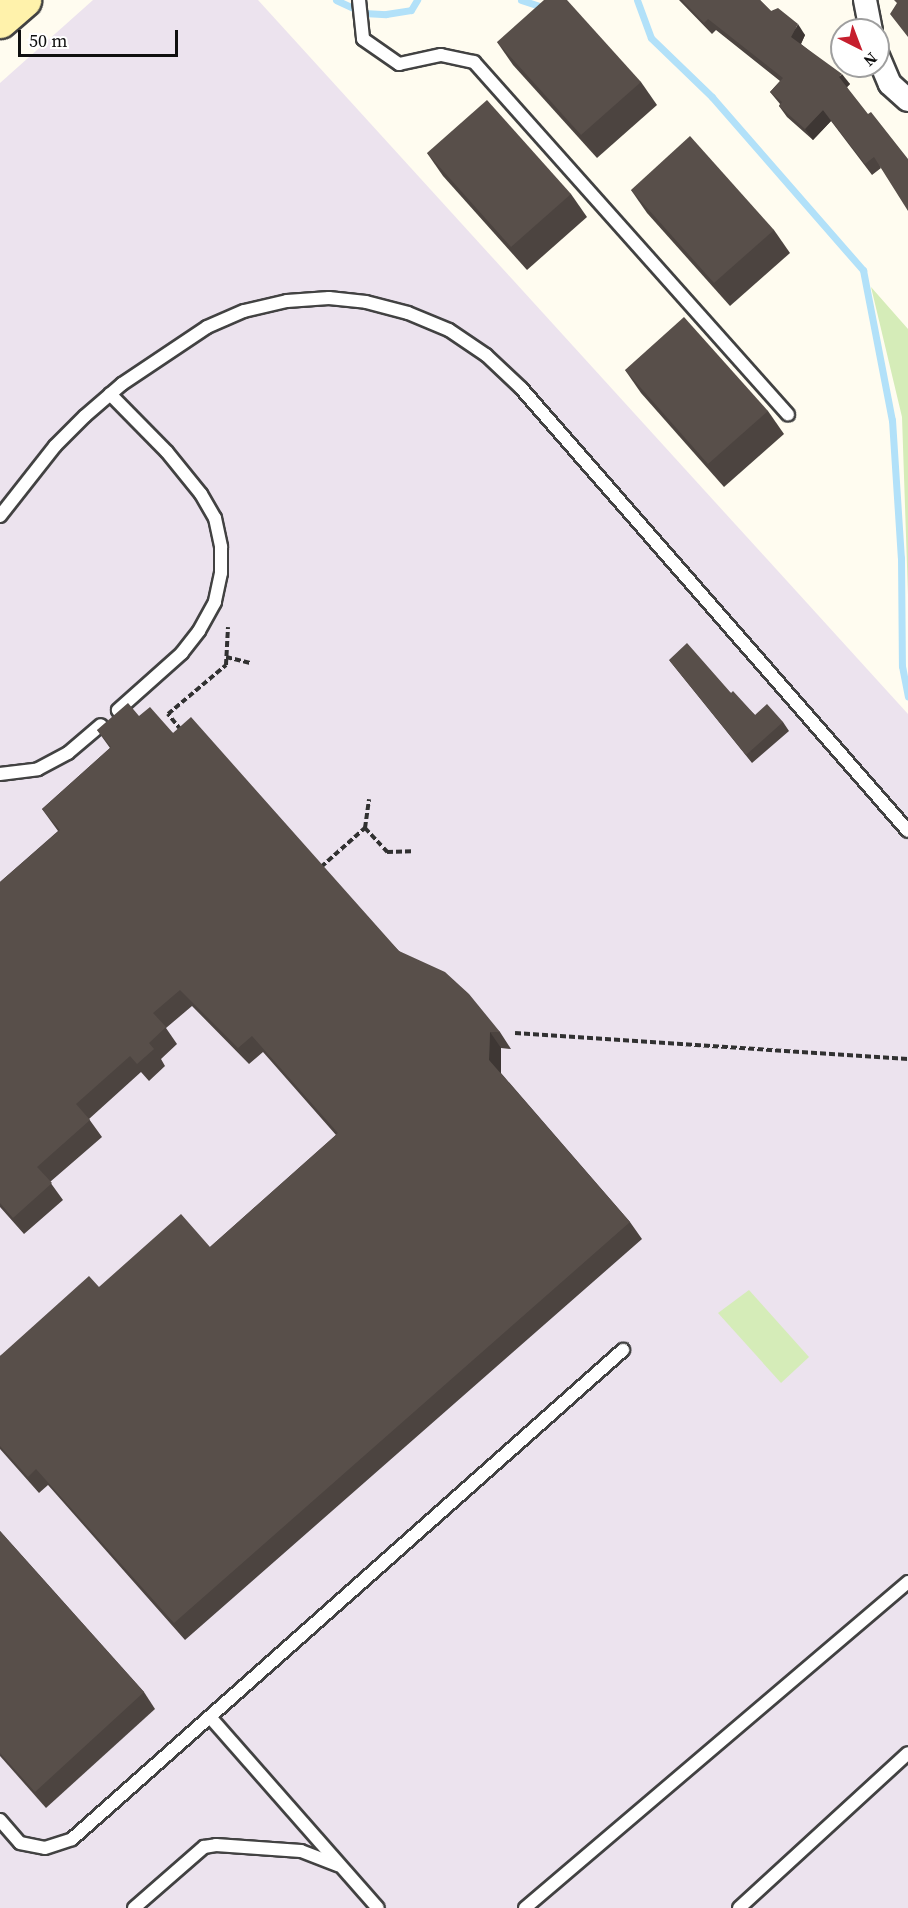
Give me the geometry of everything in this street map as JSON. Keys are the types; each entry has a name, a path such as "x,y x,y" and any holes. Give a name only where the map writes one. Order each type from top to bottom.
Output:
{"main road":[{"path":"0,21 24,0"}],"street":[{"path":"865,0 869,18"},
{"path":"887,78 890,84 908,100"}],"lane":[{"path":"359,0 363,39 399,64 441,54 474,62 788,415"},
{"path":"0,516 55,446 110,394 207,327 244,311 287,301 328,298 366,302 408,313 449,330 486,355 521,388 908,831"},
{"path":"110,394 166,452 215,518 221,573 215,602 199,631 182,653 118,710"},
{"path":"0,774 38,769 68,753 101,725"},
{"path":"0,1820 20,1843 45,1848 72,1839 623,1350"},
{"path":"525,1908 908,1582"},
{"path":"210,1717 378,1908"},
{"path":"739,1908 908,1753"},
{"path":"134,1908 204,1847 216,1845 301,1851 342,1867"}],"path":[{"path":"186,735 168,714 225,665 228,627"},
{"path":"226,657 249,663"},
{"path":"321,867 365,828 369,799"},
{"path":"365,828 387,852 412,851"},
{"path":"515,1033 908,1059"}],"shaded area":[{"path":"93,0 258,0 908,714 908,1908 0,1908 0,83"}],"green space":[{"path":"871,287 908,329 908,595 902,417"},
{"path":"749,1290 809,1357 781,1383 718,1313"}],"building":[{"path":"544,0 567,0 641,82 581,135 497,42"},
{"path":"682,0 760,0 771,11 778,8 798,24 791,37 830,65 830,78 840,78 868,114 871,112 908,159 908,211 874,157 865,164 823,110 805,129 779,106 782,102 770,92 783,78 708,19 704,23"},
{"path":"894,0 908,0 908,37 890,14 897,3"},
{"path":"487,100 571,194 511,247 427,153"},
{"path":"690,136 774,230 714,283 631,190"},
{"path":"684,317 768,411 708,464 625,370"},
{"path":"687,643 731,693 733,691 755,715 767,704 783,722 746,755 669,660"},
{"path":"128,703 139,716 150,707 173,733 191,717 399,951 445,972 469,994 500,1032 490,1032 489,1060 630,1222 174,1623 36,1469 28,1477 0,1446 0,1356 89,1276 99,1287 181,1214 210,1247 338,1133 252,1036 238,1048 180,990 153,1013 166,1027 149,1043 154,1049 137,1064 130,1056 76,1104 90,1120 37,1167 52,1183 13,1218 0,1203 0,882 60,830 42,809 111,747 97,730"},
{"path":"0,1531 144,1692 35,1792 0,1753"}],"waterway":[{"path":"336,0 364,13 386,14 411,10 417,0"},
{"path":"521,0 545,8"},
{"path":"637,0 651,38 712,97 863,270 892,420 901,558 902,666 908,696"}]}
